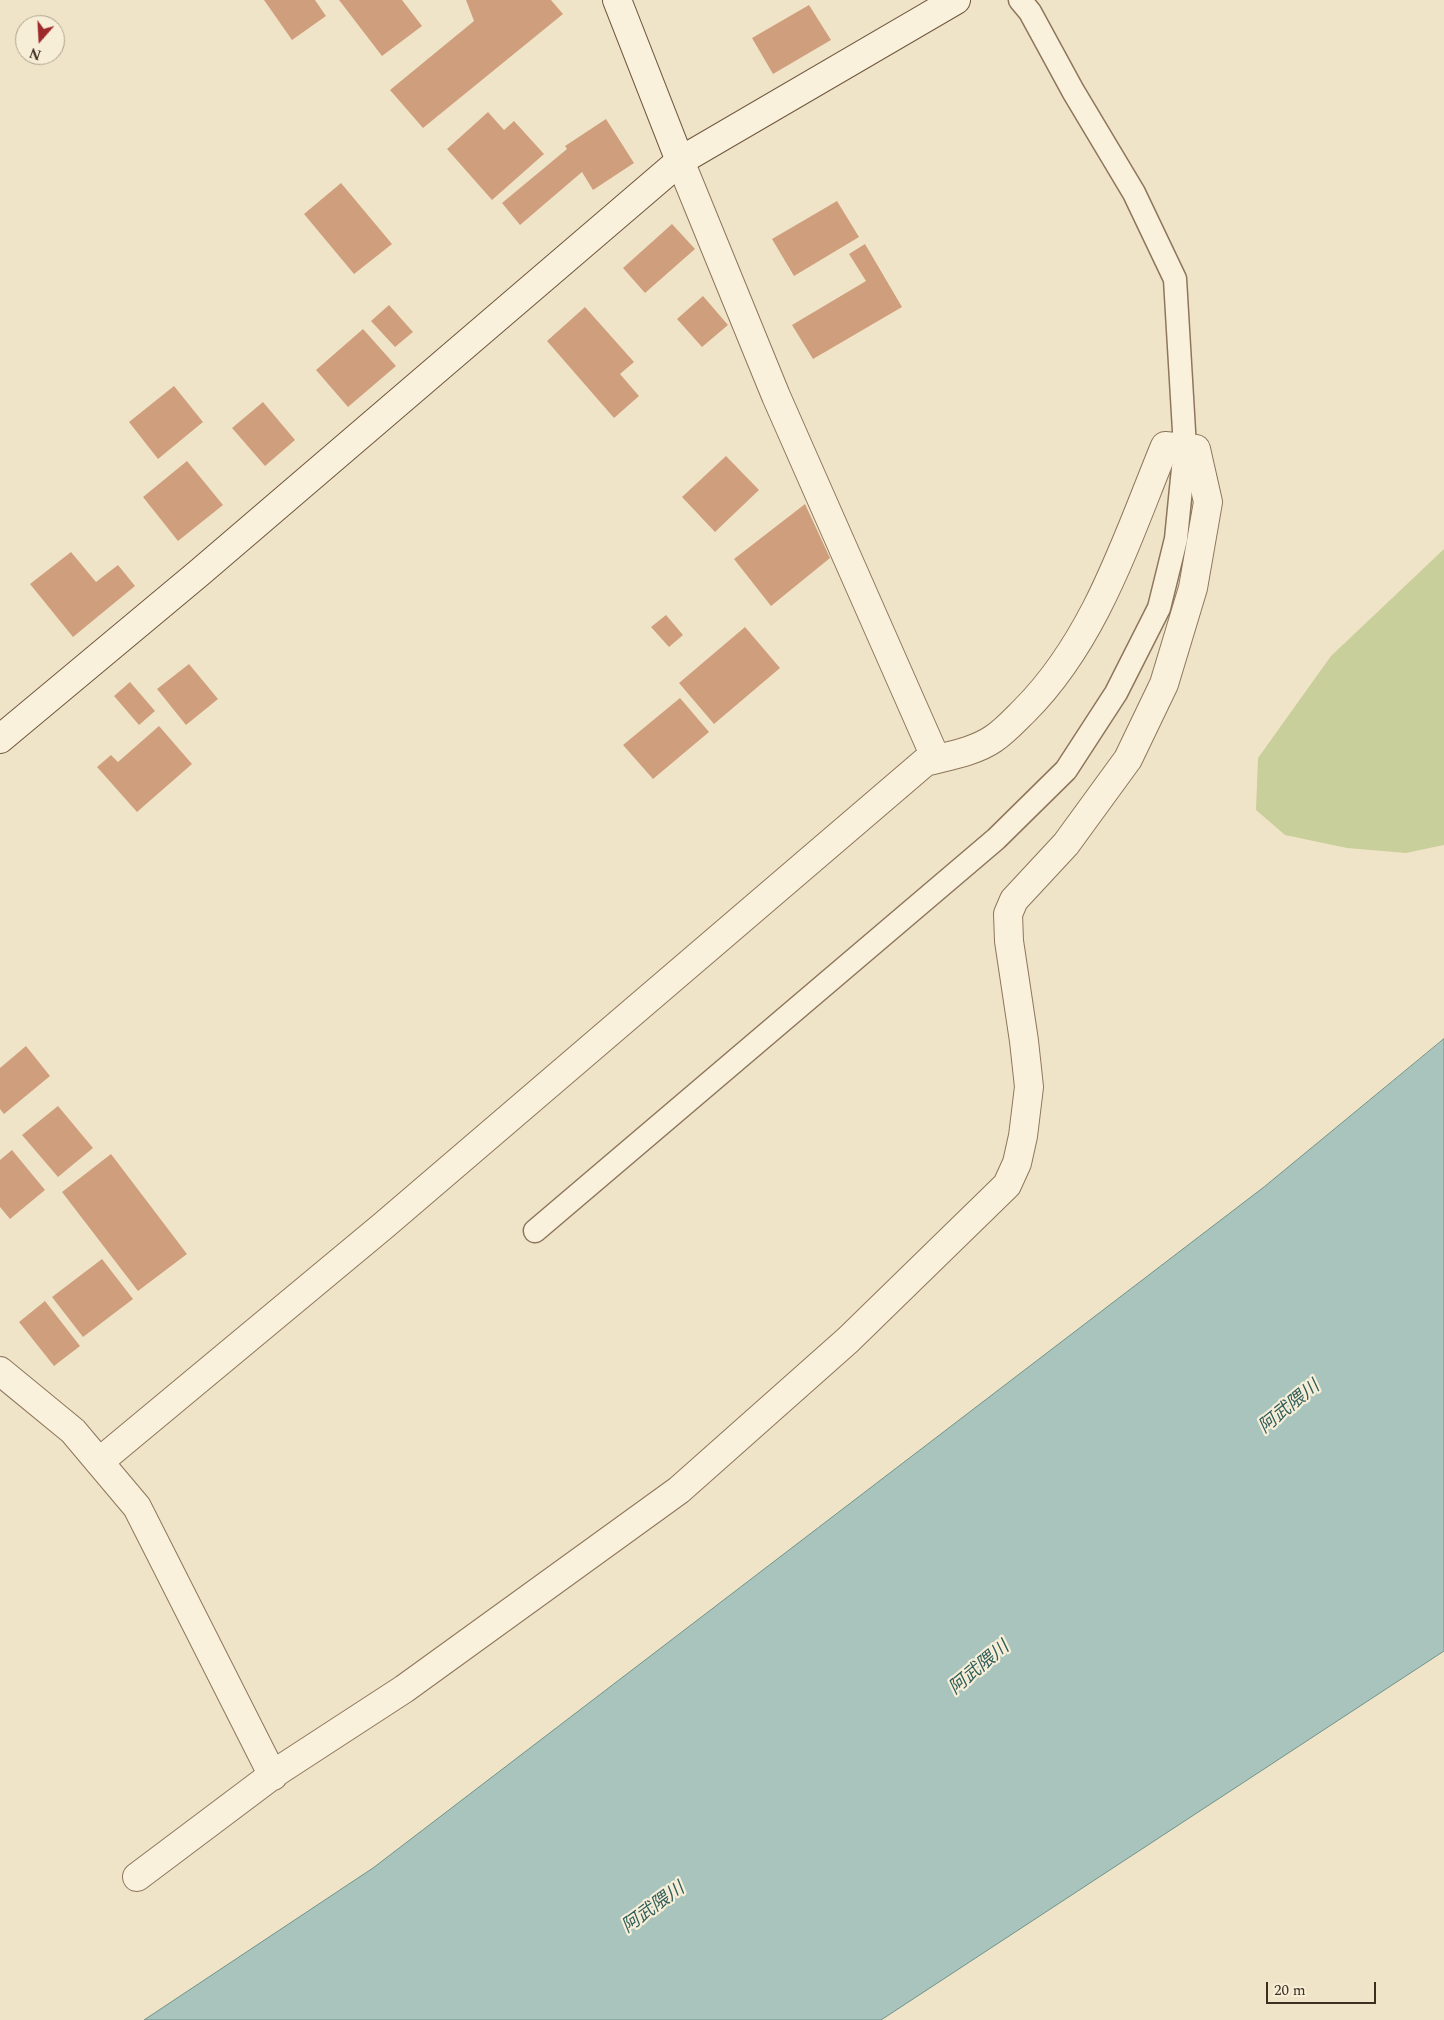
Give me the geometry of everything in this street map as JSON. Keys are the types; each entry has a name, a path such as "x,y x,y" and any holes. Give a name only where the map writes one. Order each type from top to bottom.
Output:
{"street":[{"path":"617,0 680,161 776,396 936,759"},
{"path":"0,739 199,573 680,161 956,0"},
{"path":"99,1462 383,1226 925,762 960,753 993,740 1043,692 1104,596 1165,446 1196,449 1208,502 1194,588 1164,684 1128,759 1066,844 1014,900 1008,914 1009,941 1029,1087 1023,1136 1017,1163 1007,1185 848,1340 678,1490 404,1689 273,1776 137,1877"},
{"path":"0,1371 73,1431 137,1507 273,1776"}],"lane":[{"path":"535,1231 996,838 1066,770 1116,693 1159,608 1176,538 1185,448 1175,279 1134,193 1072,91 1030,12 1020,0"}],"green space":[{"path":"1444,549 1444,845 1406,853 1347,848 1285,835 1256,810 1258,758 1331,656"}],"water":[{"name":"阿武隈川","path":"1444,1039 1444,1651 881,2020 144,2020 373,1868 1264,1187"}],"building":[{"path":"264,0 315,0 326,16 292,40"},
{"path":"339,0 402,0 422,26 382,56"},
{"path":"466,0 551,0 563,14 423,128 390,90 474,21"},
{"path":"809,5 831,40 773,74 752,38"},
{"path":"488,112 504,130 514,121 544,154 492,200 447,149"},
{"path":"606,119 634,163 593,190 582,172 520,225 502,203 567,149 565,146"},
{"path":"341,183 392,244 354,274 304,214"},
{"path":"837,201 859,237 794,276 772,239"},
{"path":"672,224 695,249 645,293 623,268"},
{"path":"865,244 902,307 813,359 792,325 866,281 849,254"},
{"path":"703,296 728,325 702,347 677,319"},
{"path":"389,305 413,332 395,347 371,321"},
{"path":"585,307 634,362 620,374 639,396 614,418 547,341"},
{"path":"363,329 396,366 348,407 316,370"},
{"path":"174,386 203,422 158,459 129,422"},
{"path":"263,402 295,440 265,466 232,428"},
{"path":"726,456 759,490 715,532 682,497"},
{"path":"187,461 223,505 178,541 143,497"},
{"path":"805,504 830,558 771,606 734,559"},
{"path":"71,552 96,582 118,565 135,586 73,637 30,584"},
{"path":"666,615 683,635 669,647 651,627"},
{"path":"745,627 780,668 714,724 679,683"},
{"path":"189,664 218,699 186,725 157,689"},
{"path":"130,682 155,711 139,725 114,696"},
{"path":"680,698 709,732 653,779 623,745"},
{"path":"159,726 192,764 137,812 97,767 111,755 118,762"},
{"path":"26,1046 50,1076 4,1114 0,1109 0,1068"},
{"path":"58,1106 93,1148 58,1177 22,1135"},
{"path":"12,1150 45,1190 10,1219 0,1207 0,1160"},
{"path":"111,1154 187,1254 138,1291 62,1192"},
{"path":"102,1259 133,1299 83,1337 52,1297"},
{"path":"45,1301 80,1346 54,1366 19,1322"}]}
